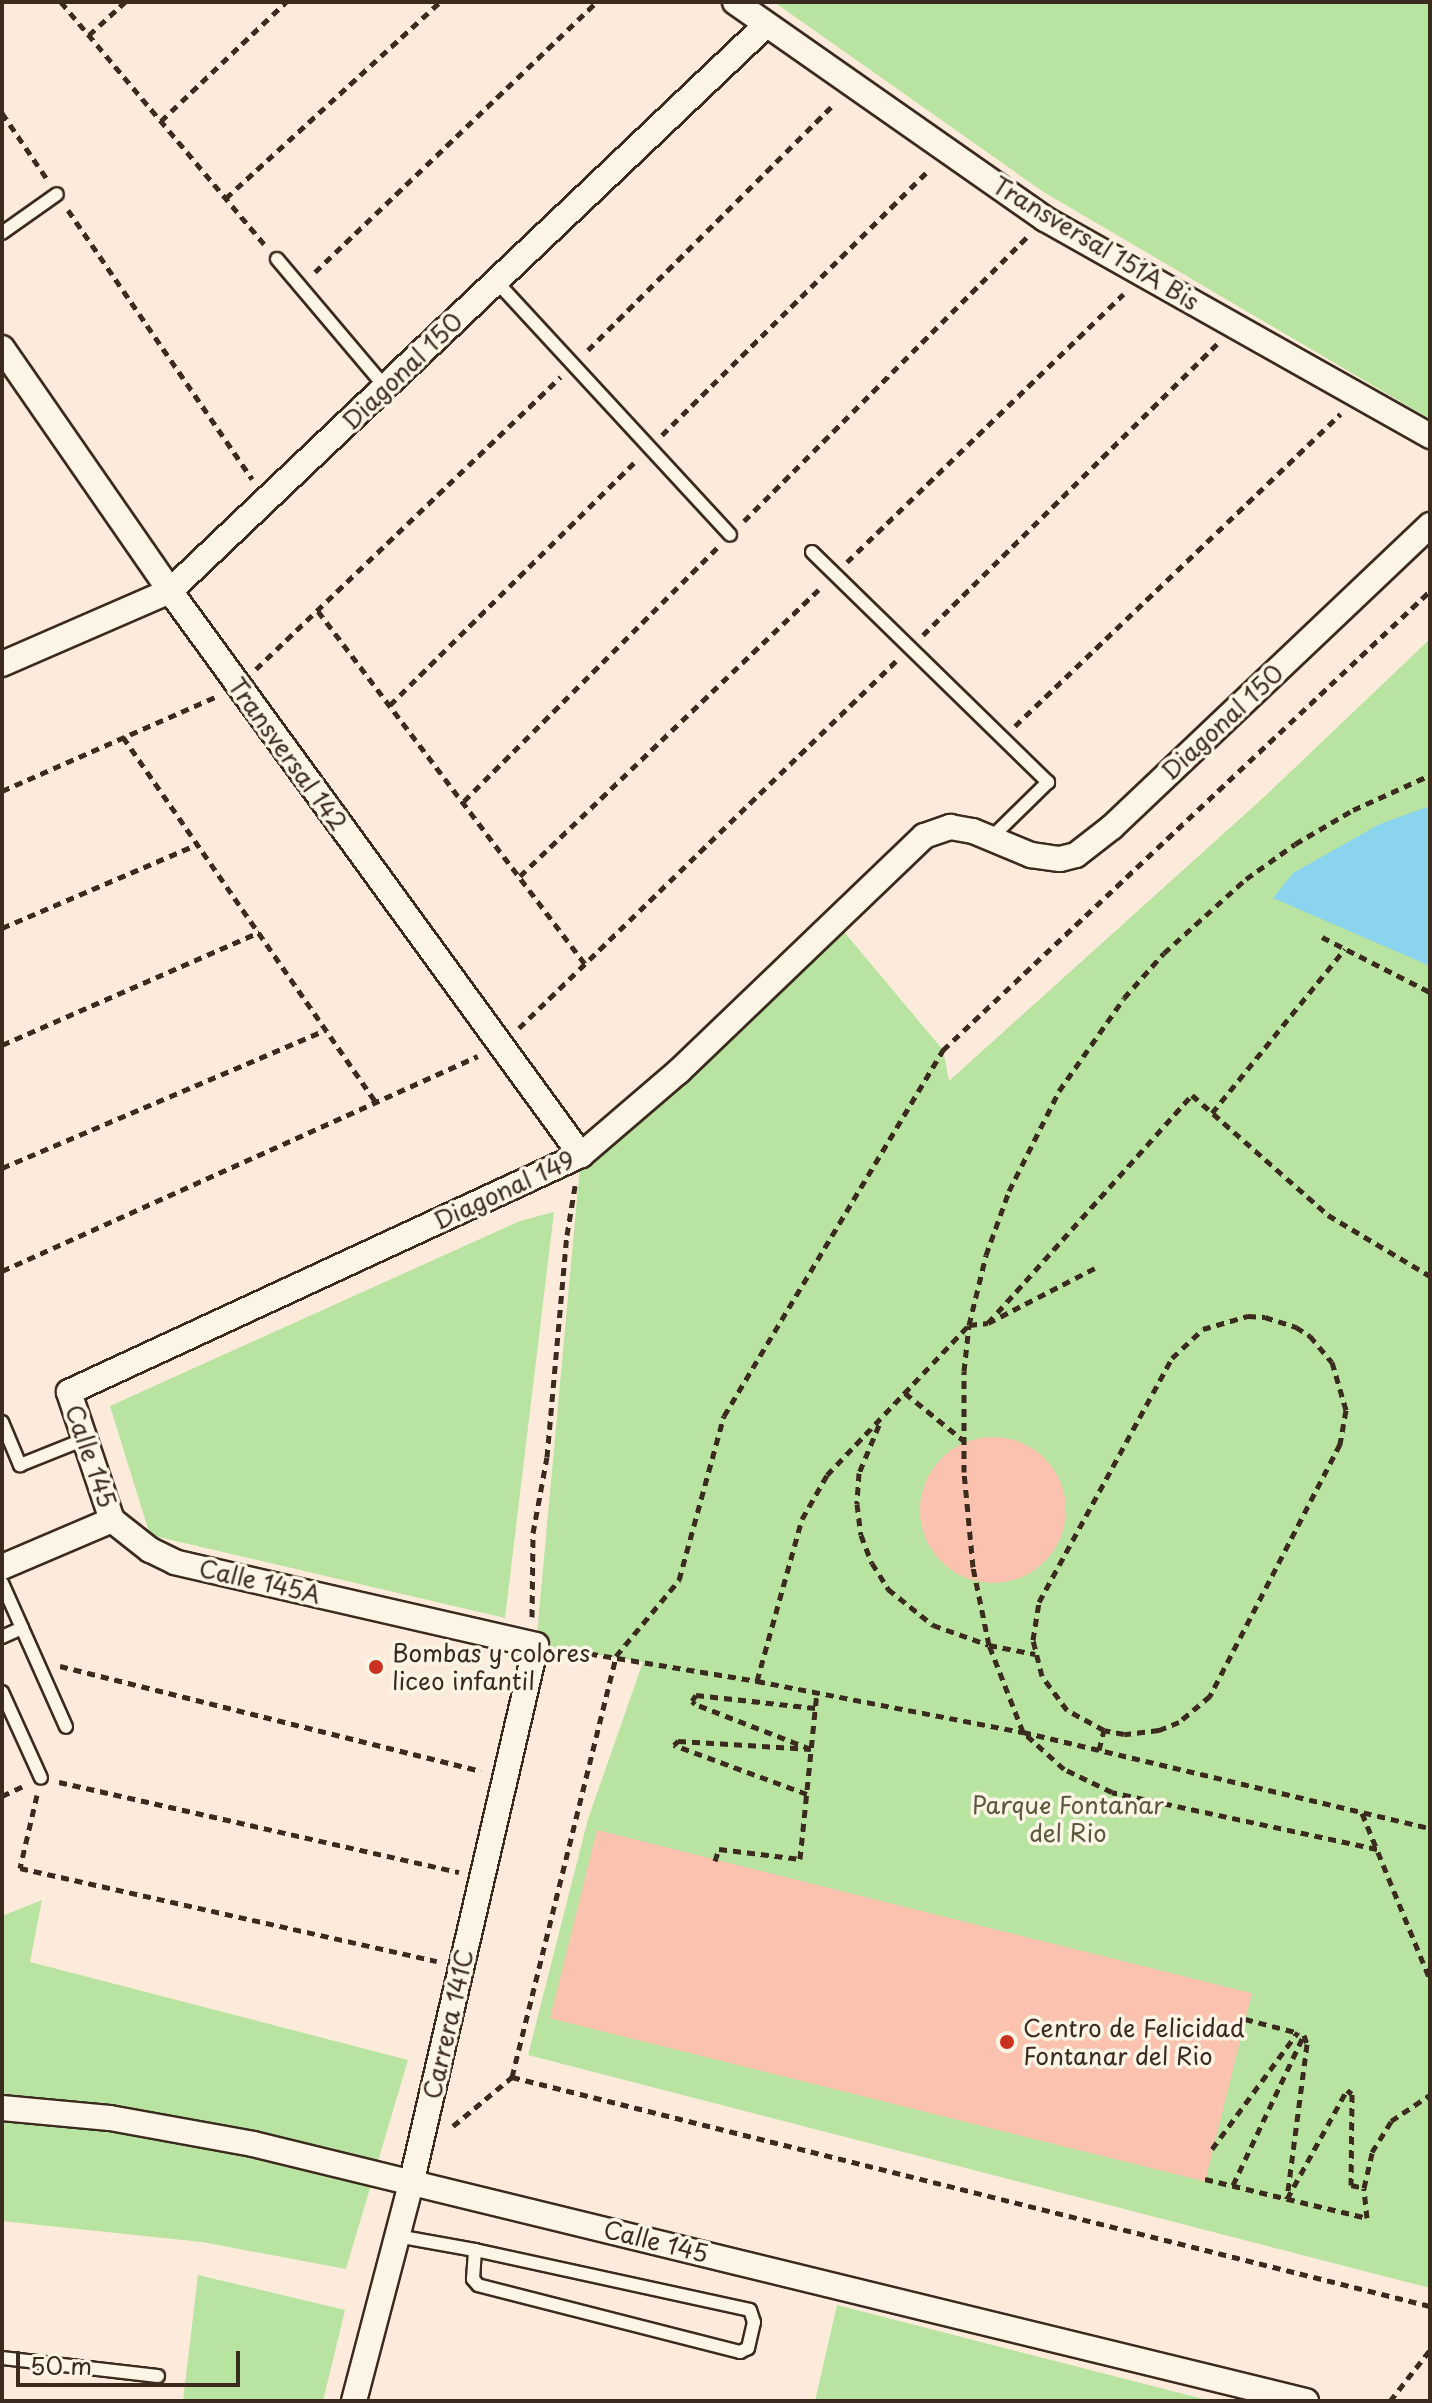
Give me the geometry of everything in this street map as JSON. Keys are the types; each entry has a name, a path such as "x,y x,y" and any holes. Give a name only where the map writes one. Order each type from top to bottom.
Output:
{"street":[{"name":"Transversal 151A Bis","path":"735,2 1045,219 1430,436"},
{"name":"Diagonal 150","path":"2,664 170,591 766,25"},
{"name":"Transversal 142","path":"2,348 170,591 581,1155"},
{"name":"Diagonal 150","path":"991,838 1031,855 1060,859 1076,855 1112,827 1430,525"},
{"name":"Diagonal 149","path":"69,1392 581,1155 678,1072 924,836 950,827 991,838"},
{"name":"Calle 145","path":"69,1392 112,1520"},
{"name":"Calle 145A","path":"112,1520 150,1550 175,1562 536,1645"},
{"path":"2,1567 112,1520"},
{"name":"Carrera 141C","path":"354,2401 412,2180 536,1645"},
{"name":"Calle 145","path":"2,2108 110,2118 253,2144 412,2180 1306,2401"}],"lane":[{"path":"2,233 57,194"},
{"path":"277,259 385,387"},
{"path":"496,281 730,535"},
{"path":"812,552 1048,782 991,838"},
{"path":"2,1422 20,1465 85,1439"},
{"path":"2,1583 66,1727"},
{"path":"2,1637 22,1628"},
{"path":"2,1692 41,1778"},
{"path":"397,2236 475,2250 750,2310 754,2322 748,2348 740,2352 478,2285 473,2279 475,2250"},
{"path":"2,2358 158,2376"}],"path":[{"path":"61,2 277,259"},
{"path":"89,35 125,2"},
{"path":"161,121 286,2"},
{"path":"226,198 440,2"},
{"path":"300,286 597,2"},
{"path":"2,791 239,686 573,365 853,85"},
{"path":"2,113 266,500"},
{"path":"390,705 948,151"},
{"path":"464,801 1045,219"},
{"path":"2,1271 501,1046 1235,326"},
{"path":"1003,738 1359,396"},
{"path":"417,2155 512,2077 616,1656 679,1580 724,1416 943,1050 1430,591"},
{"path":"318,611 585,964"},
{"path":"123,737 376,1102"},
{"path":"1377,1849 1112,1792 1064,1769 1023,1732 989,1645 973,1567 963,1440 969,1325 986,1255 1031,1142 1059,1091 1124,998 1172,945 1246,879 1295,844 1353,810 1430,775"},
{"path":"2,928 198,844"},
{"path":"2,1045 259,932"},
{"path":"1322,937 1430,992"},
{"path":"1212,1113 1345,949"},
{"path":"2,1168 326,1030"},
{"path":"988,1323 1192,1095 1328,1215 1430,1276"},
{"path":"581,1155 567,1235 547,1457 533,1533 530,1600 536,1645 757,1681 1023,1732 1430,1828"},
{"path":"757,1681 808,1503 827,1475 969,1325 988,1323 1095,1268"},
{"path":"1248,1316 1284,1322 1310,1336 1332,1362 1340,1377 1346,1410 1344,1429 1219,1682 1197,1710 1179,1722 1143,1733 1104,1730 1075,1716 1051,1693 1035,1654 1035,1619 1039,1602 1172,1358 1182,1346 1216,1322 1248,1316"},
{"path":"905,1393 963,1440"},
{"path":"883,1417 868,1444 859,1473 857,1504 861,1535 872,1563 888,1589 911,1611 933,1625 989,1645 1035,1654"},
{"path":"36,1660 506,1777"},
{"path":"715,1861 719,1849 800,1859 817,1692"},
{"path":"811,1749 692,1701 699,1695 815,1708"},
{"path":"1099,1750 1104,1730"},
{"path":"807,1794 674,1745 678,1741 811,1749"},
{"path":"461,1967 20,1868 41,1778 482,1878"},
{"path":"1361,1812 1430,1980"},
{"path":"1245,2019 1301,2034 1307,2044 1287,2199"},
{"path":"1212,2149 1301,2034"},
{"path":"1233,2185 1301,2034"},
{"path":"512,2077 1430,2306"},
{"path":"1287,2199 1347,2090 1352,2094 1351,2185 1364,2188"},
{"path":"1205,2179 1367,2218 1364,2188 1372,2152 1391,2121 1430,2095"},
{"path":"1390,2401 1430,2350"}],"green space":[{"path":"774,2 1430,2 1430,419 1042,191"},
{"name":"Parque Fontanar del Rio","path":"1430,639 1430,2288 528,2055 588,1819 643,1662 536,1645 581,1155 835,921 943,1050 949,1081 1263,798"},
{"path":"554,1212 505,1618 150,1535 110,1406 520,1221"},
{"path":"42,1900 30,1962 408,2060 346,2269 202,2242 2,2221 2,1916"},
{"path":"198,2275 345,2310 323,2401 183,2401"},
{"path":"837,2305 1211,2401 815,2401"}],"water":[{"path":"1430,806 1430,966 1273,898 1293,873 1380,824"}],"building":[{"path":"993,1437 1021,1442 1045,1458 1061,1482 1066,1510 1061,1538 1045,1562 1021,1578 993,1583 965,1578 941,1562 925,1538 920,1510 925,1482 941,1458 965,1442"},
{"name":"Centro de Felicidad Fontanar del Rio","path":"597,1830 1252,1993 1205,2182 550,2018"}],"place":[{"name":"Bombas y colores liceo infantil","path":"376,1667"},
{"name":"Centro de Felicidad Fontanar del Rio","path":"1007,2042"}]}
